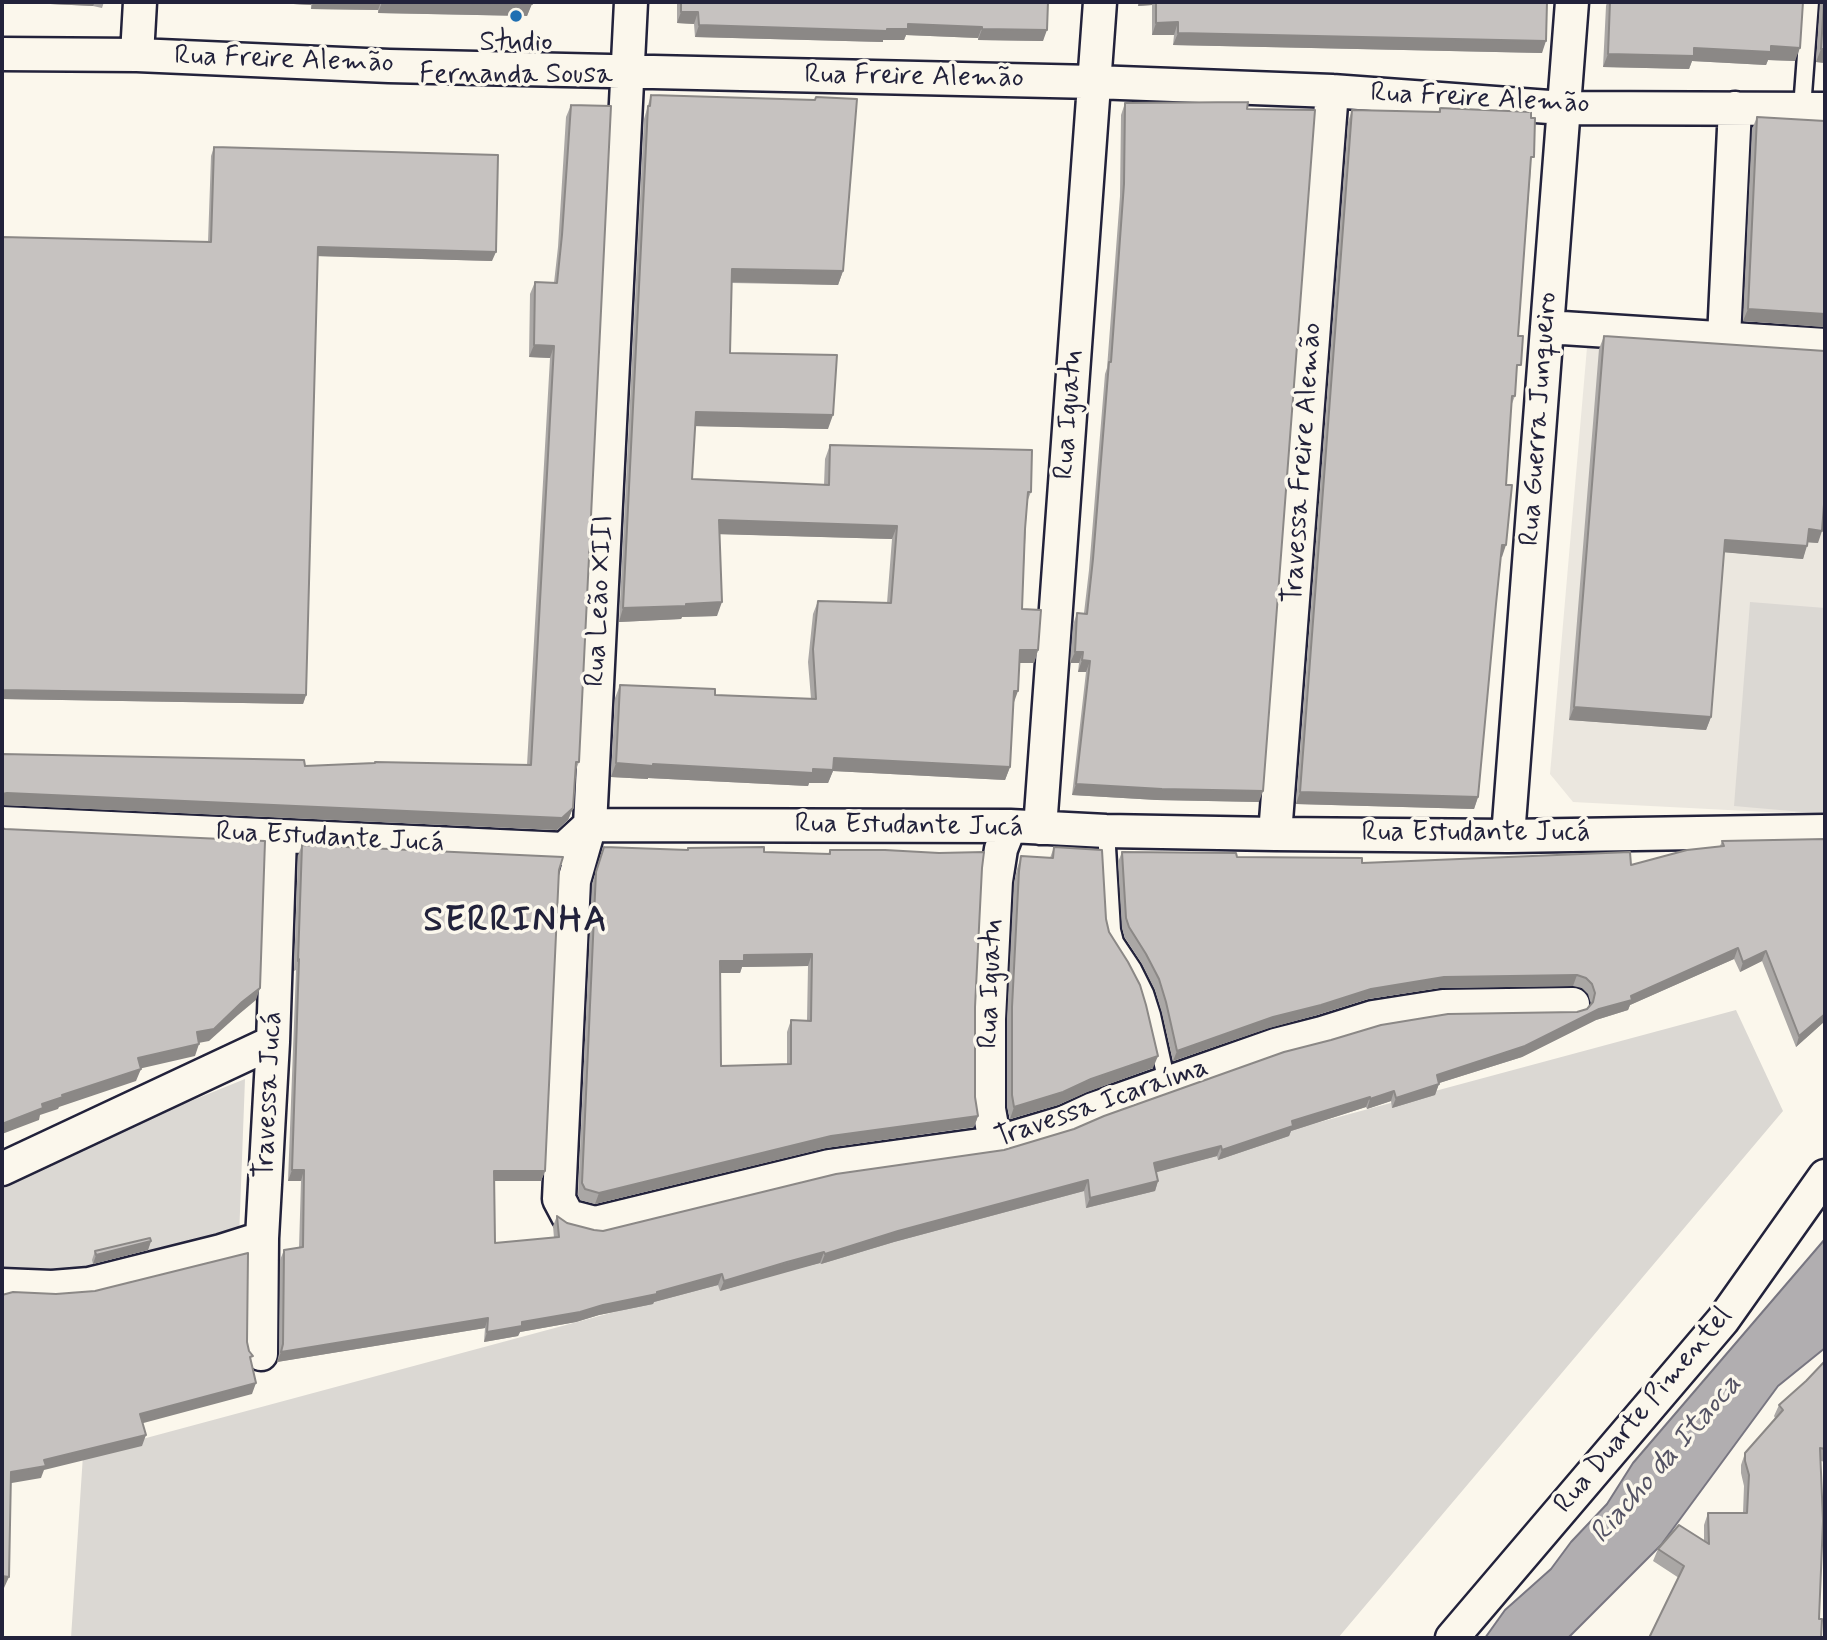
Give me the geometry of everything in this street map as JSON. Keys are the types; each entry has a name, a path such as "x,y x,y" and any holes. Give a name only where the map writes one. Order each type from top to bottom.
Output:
{"street":[{"path":"137,55 140,2"},
{"name":"Rua Leão XIII","path":"559,1199 574,881 590,825 631,2"},
{"name":"Rua Iguatu","path":"995,1143 989,1109 989,1019 996,881 1001,849 1025,827 1100,2"},
{"name":"Rua Guerra Junqueiro","path":"1508,836 1572,2"},
{"name":"Rua Freire Alemão","path":"2,54 137,55 627,72 1094,82 1332,91 1563,108 1814,109"},
{"name":"Travessa Freire Alemão","path":"1275,834 1332,91"},
{"path":"1724,338 1735,108"},
{"path":"1547,327 1825,345"},
{"name":"Rua Estudante Jucá","path":"2,824 564,849 590,825 1025,827 1106,831 1508,836 1825,831"},
{"name":"Travessa Jucá","path":"261,1354 262,1238 273,1042 280,837"},
{"name":"Travessa Icaraíma","path":"559,1199 568,1216 595,1223 829,1166 995,1143 1065,1122 1093,1109 1275,1045 1373,1017 1443,1006 1573,1004"},
{"path":"2,1169 273,1042"},
{"name":"Rua Duarte Pimentel","path":"1452,1638 1723,1320 1825,1177"},
{"path":"2,1285 52,1287 89,1284 262,1238"}],"lane":[{"path":"1810,2 1814,109"},
{"path":"1106,831 1112,930 1115,942 1133,968 1153,1015 1167,1083"}],"shaded area":[{"path":"1588,336 1825,357 1825,815 1573,802 1550,774"},
{"path":"1750,602 1825,608 1825,814 1734,806"},
{"path":"1736,1010 1783,1111 1338,1638 71,1638 83,1455"},
{"path":"245,1079 239,1238 72,1272 2,1271 2,1185 23,1169"}],"water":[{"name":"Riacho da Itaoca","path":"1825,1239 1825,1348 1778,1386 1661,1545 1568,1638 1485,1638 1505,1610 1551,1569 1571,1542 1607,1504 1633,1463"}],"building":[{"path":"404,2 532,2 532,4"},
{"path":"681,2 1048,2 1047,30 908,24 908,29 887,31 699,25 698,12 681,12"},
{"path":"1156,2 1547,2 1546,41 1178,33 1178,22 1156,23"},
{"path":"1610,2 1803,2 1800,48 1771,46 1771,52 1694,48 1694,56 1608,54"},
{"path":"1824,2 1825,49 1821,49"},
{"path":"651,95 857,99 843,271 732,269 730,353 837,355 833,415 696,412 692,479 829,485 830,445 1032,450 1022,609 1041,610 1038,650 1020,650 1018,691 1014,691 1010,767 834,758 833,770 813,769 813,773 616,763 620,685 715,689 715,695 816,699 813,649 818,601 891,603 897,526 719,520 722,602 623,608 648,106"},
{"path":"1248,102 1247,109 1315,110 1263,791 1076,784 1090,661 1082,660 1083,652 1075,652 1077,613 1087,614 1093,559 1124,184 1125,103"},
{"path":"571,105 611,106 579,762 576,762 573,808 562,818 2,794 2,754 304,760 305,766 375,762 531,765 554,346 534,345 535,282 557,283"},
{"path":"1440,108 1531,112 1531,118 1535,118 1518,336 1523,336 1521,365 1517,365 1515,396 1512,396 1506,485 1512,485 1506,545 1502,545 1478,797 1300,792 1352,110 1440,112"},
{"path":"1757,117 1825,121 1825,314 1748,309"},
{"path":"214,147 498,155 496,252 318,247 306,695 2,690 2,237 211,242"},
{"path":"1604,336 1825,351 1825,491 1822,531 1809,529 1807,546 1725,540 1711,717 1574,707"},
{"path":"2,828 265,841 260,988 214,1029 197,1032 199,1044 138,1058 141,1069 62,1095 63,1097 42,1104 43,1108 2,1124"},
{"path":"1825,839 1825,1014 1799,1036 1766,951 1743,962 1738,948 1631,996 1632,1000 1599,1009 1525,1046 1437,1075 1439,1084 1396,1098 1394,1091 1370,1097 1292,1121 1293,1126 1222,1150 1221,1146 1154,1163 1158,1181 1090,1198 1088,1180 724,1281 722,1274 657,1294 522,1322 522,1326 487,1332 488,1318 281,1352 284,1250 303,1247 304,1170 292,1170 302,845 563,857 559,870 545,1171 494,1171 495,1243 559,1237 557,1216 567,1223 603,1231 836,1174 1004,1150 1074,1129 1284,1052 1381,1025 1448,1014 1577,1012 1587,1009 1593,1002 1595,993 1592,984 1577,975 1444,977 1371,989 1273,1017 1177,1051 1159,979 1126,918 1122,852 1236,853 1237,857 1362,858 1362,863 1630,852 1631,865 1687,850 1724,846 1722,841"},
{"path":"604,847 688,850 764,847 764,852 830,854 830,850 984,852 975,1007 975,1097 978,1116 831,1136 599,1193 585,1189 582,1183 596,872","holes":["812,954 811,1021 791,1020 791,1064 721,1066 720,961 744,961 744,955"]},
{"path":"1054,847 1102,850 1109,932 1140,985 1158,1056 1091,1079 1063,1092 1014,1107 1012,1007 1021,856 1053,858"},
{"path":"150,1238 151,1241 96,1255 95,1251"},
{"path":"248,1253 247,1342 253,1356 250,1357 256,1383 140,1414 146,1435 44,1460 46,1466 11,1472 9,1577 2,1576 2,1295 13,1292 56,1294 95,1291"},
{"path":"1825,1361 1825,1449 1820,1448 1823,1521 1819,1619 1822,1619 1821,1638 1649,1638 1684,1566 1658,1549 1679,1525 1709,1544 1708,1513 1747,1513 1749,1475 1745,1453 1783,1410 1779,1405"}],"place":[{"name":"Studio Fernanda Sousa","path":"516,16"}],"district":[{"name":"SERRINHA","path":"516,923"}]}
